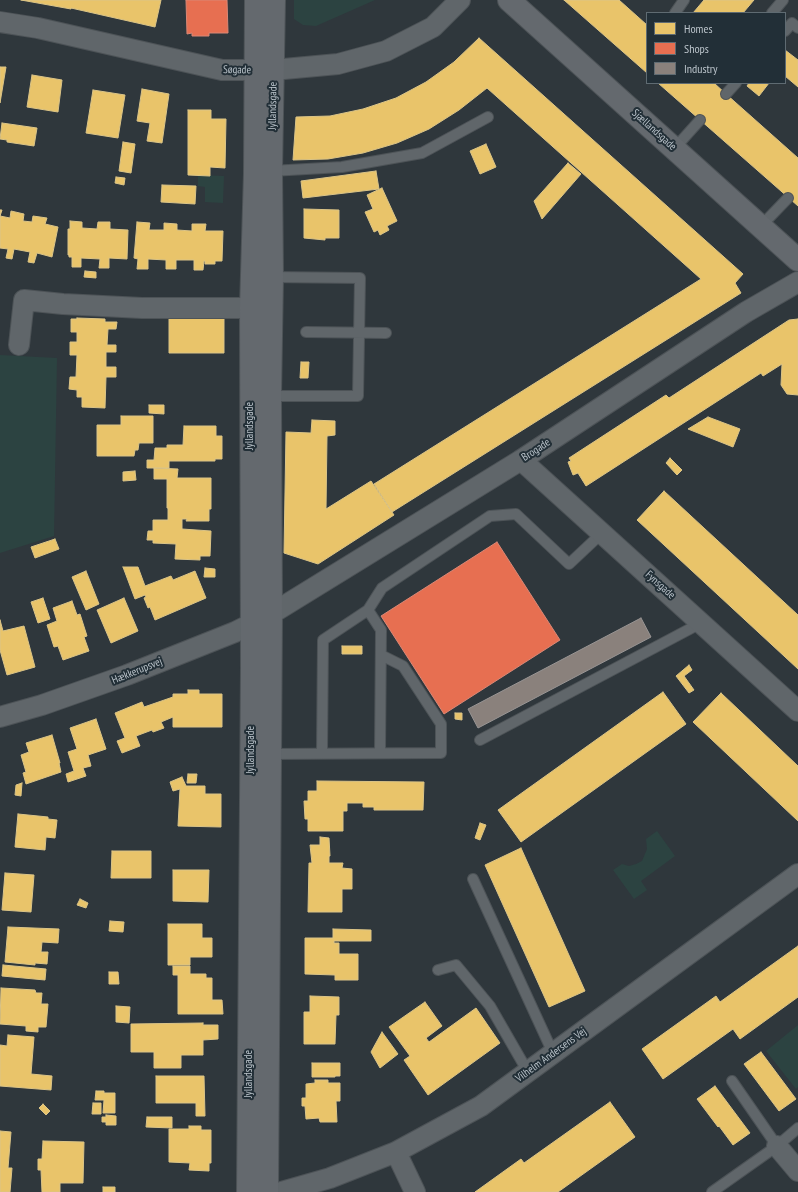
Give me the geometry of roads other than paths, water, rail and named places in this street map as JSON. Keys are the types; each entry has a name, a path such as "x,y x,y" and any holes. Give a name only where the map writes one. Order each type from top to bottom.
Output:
{"street":[{"name":"Jyllandsgade","path":"248,1192 252,719 251,623 260,396 262,277 271,171 264,70 256,0"},
{"name":"Jyllandsgade","path":"262,277 255,173 264,70 274,0"},
{"name":"Søgade","path":"0,22 38,28 222,70 264,70 338,64 386,51 432,27 460,0"},
{"name":"Sjællandsgade","path":"509,0 798,260"},
{"name":"Brogade","path":"271,614 522,460 746,312 798,282"},
{"path":"20,345 24,300 63,304 142,308 261,308"},
{"name":"Jyllandsgade","path":"260,396 271,614 267,1192"},
{"name":"Fynsgade","path":"522,460 798,711"},
{"name":"Hækkerupsvej","path":"0,717 42,705 120,678 235,632 271,614"},
{"name":"Vilhelm Andersens Vej","path":"281,1192 330,1178 396,1152 481,1106 798,874"},
{"path":"777,1146 798,1171"},
{"path":"396,1152 415,1192"}],"lane":[{"path":"676,12 684,0"},
{"path":"773,12 784,0"},
{"path":"786,30 792,23 798,28"},
{"path":"726,94 734,84"},
{"path":"271,171 342,167 422,153 488,117"},
{"path":"674,149 700,120"},
{"path":"761,226 788,198"},
{"path":"260,396 358,396 360,278 262,277"},
{"path":"306,332 386,333"},
{"path":"322,753 323,640 368,610 382,588 490,516 516,514 569,564 602,533"},
{"path":"368,610 381,630 380,753"},
{"path":"480,740 701,623"},
{"path":"252,719 269,754 441,753 442,724 403,666 381,655"},
{"path":"473,879 553,1053"},
{"path":"438,970 456,966 490,1006 528,1072"},
{"path":"732,1081 777,1146"},
{"path":"712,1192 777,1146 798,1128"}]}
